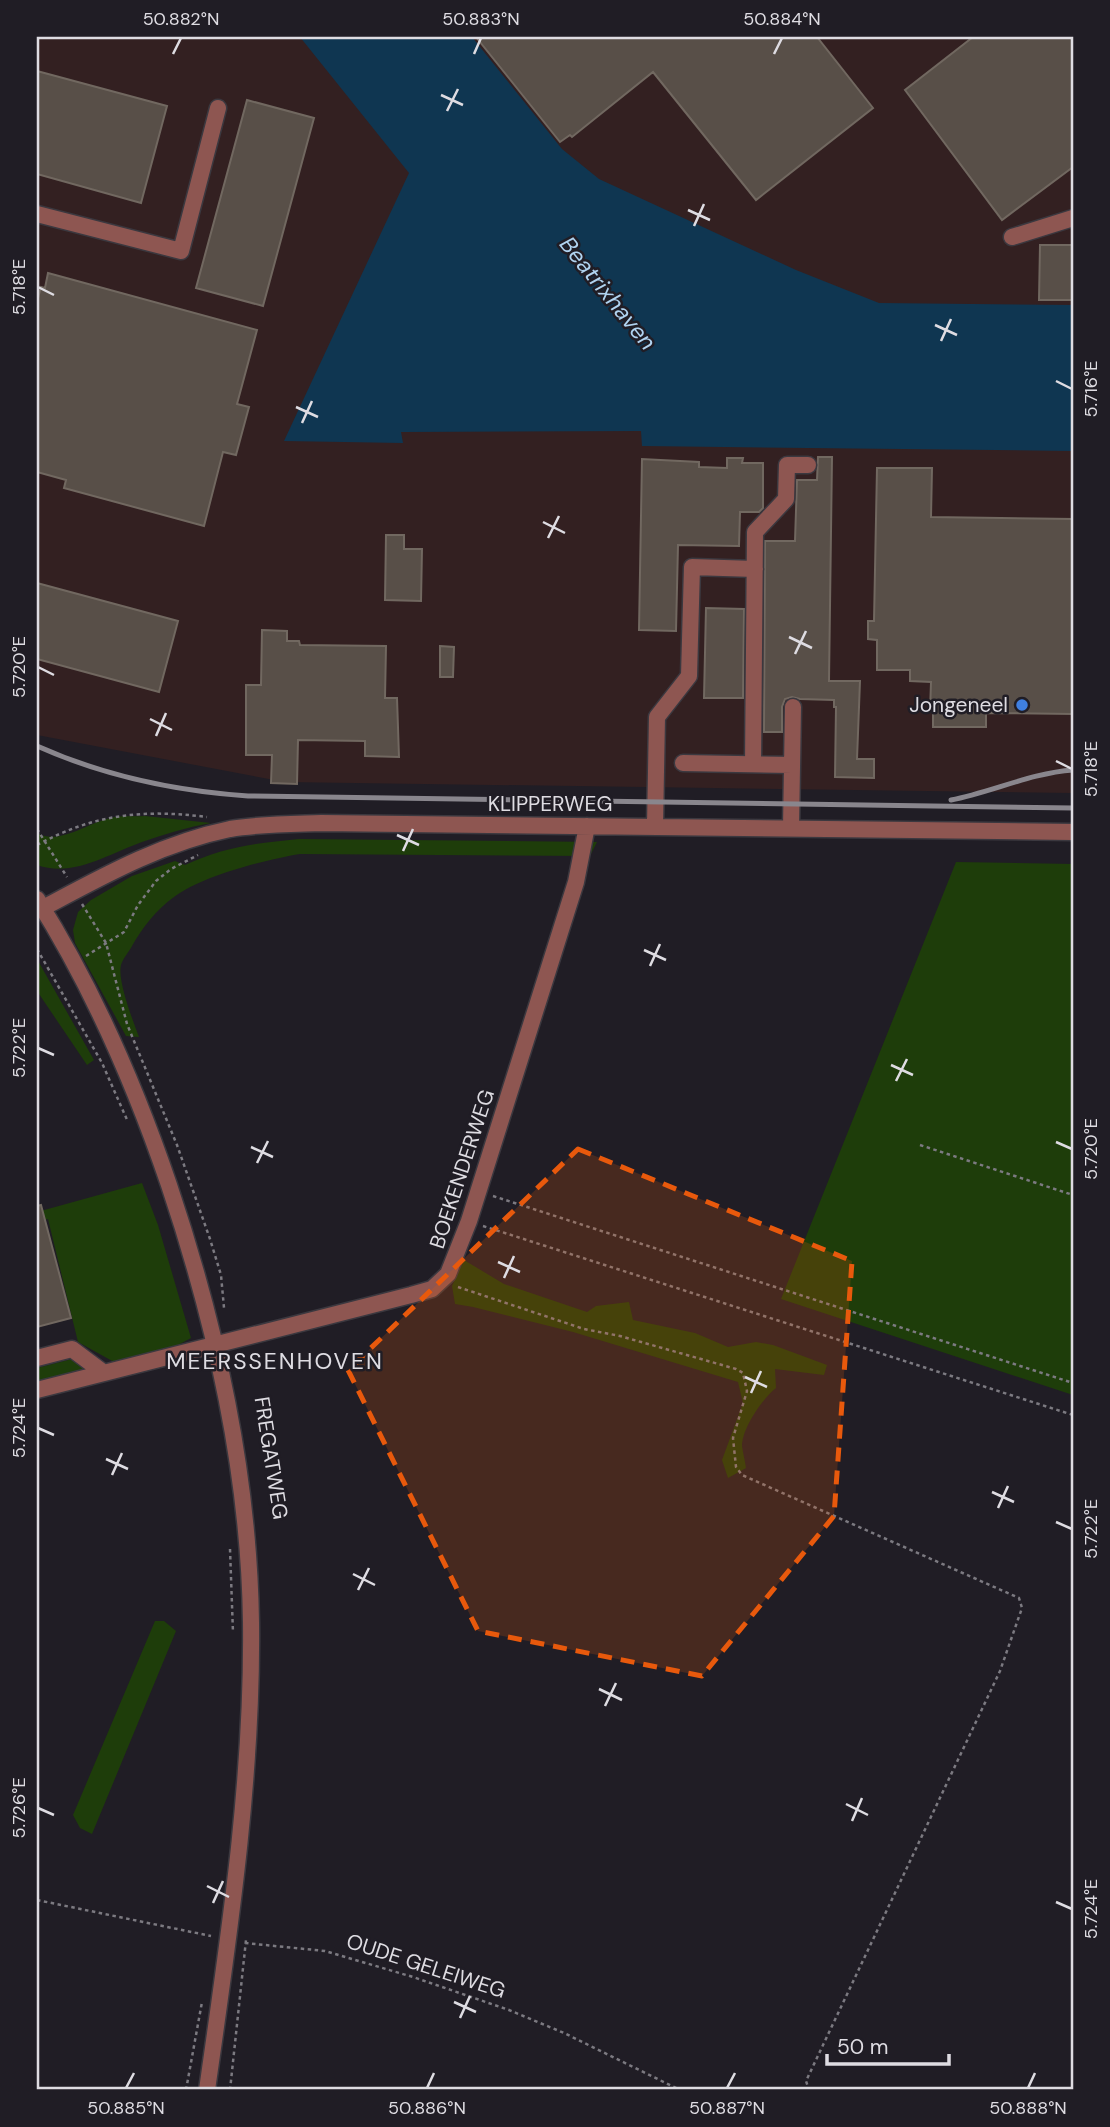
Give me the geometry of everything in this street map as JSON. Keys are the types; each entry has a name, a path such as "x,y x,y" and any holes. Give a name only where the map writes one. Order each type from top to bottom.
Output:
{"street":[{"path":"37,214 181,251 218,108"},
{"path":"1012,237 1073,218"},
{"path":"754,765 755,532 786,499 787,465 808,465"},
{"path":"655,826 657,717 689,676 692,567 755,569"},
{"path":"791,828 793,707"},
{"path":"683,763 792,765"},
{"name":"KLIPPERWEG","path":"40,903 75,891 110,871 178,843 232,829 321,823 1073,832"},
{"name":"BOEKENDERWEG","path":"37,1390 411,1295 432,1289 442,1279 451,1268 469,1221 576,882 587,826"},
{"name":"FREGATWEG","path":"40,903 75,963 127,1070 151,1132 194,1259 216,1344 241,1493 251,1620 247,1767 229,1940 207,2090"},
{"path":"37,1358 72,1349 104,1373"}],"path":[{"path":"37,845 101,818 133,814 206,817 232,829"},
{"path":"37,829 106,943 127,1024 177,1145 210,1239 221,1275 224,1313"},
{"path":"106,943 124,932 138,905 156,881 171,869 208,852"},
{"path":"37,949 102,1062 132,1131"},
{"path":"920,1146 1073,1195"},
{"path":"478,1191 1073,1382"},
{"path":"469,1221 1073,1415"},
{"path":"442,1279 457,1287 584,1329 620,1336 736,1369 743,1373 747,1391 733,1438 736,1467 742,1475 1019,1598 1022,1608 1000,1671 806,2081 809,2090"},
{"path":"229,1539 233,1635"},
{"name":"OUDE GELEIWEG","path":"37,1900 229,1940 325,1951 413,1977 509,2010 680,2090"},
{"path":"230,2090 247,1929"},
{"path":"186,2090 202,2000"}],"highlighted area":[{"path":"578,1149 852,1261 834,1516 702,1676 478,1631 348,1370"}],"shaded area":[{"name":"Beatrixhaven","path":"37,37 1073,37 1073,793 285,782 37,735"}],"green space":[{"path":"145,816 211,823 159,836 77,867 64,869 37,865 37,833 55,837 102,820"},
{"path":"299,839 597,842 590,856 300,854 269,860 200,882 174,897 156,913 140,932 122,962 120,972 123,990 139,1037 126,1036 75,943 73,930 78,912 91,900 132,876 175,861 185,865 241,847"},
{"path":"956,862 1073,864 1073,1395 781,1299"},
{"path":"37,959 94,1060 87,1065 37,991"},
{"path":"142,1183 158,1225 191,1338 178,1345 114,1362 78,1342 48,1219 37,1222 37,1212"},
{"path":"464,1260 504,1284 587,1312 596,1306 629,1302 633,1320 695,1333 728,1347 756,1342 773,1345 827,1365 824,1375 775,1369 776,1388 754,1414 745,1431 742,1446 746,1468 728,1478 722,1460 743,1403 738,1382 573,1332 455,1304 452,1286"},
{"path":"76,1358 92,1370 37,1384 37,1368"},
{"path":"155,1621 164,1621 176,1631 92,1834 80,1828 73,1815"}],"water":[{"path":"300,37 472,37 562,149 599,179 796,270 879,303 1073,305 1073,451 642,446 641,431 401,432 403,443 284,441 409,173"}],"building":[{"path":"476,37 817,37 873,108 756,200 653,72 572,137 570,135 560,142"},
{"path":"973,37 1073,37 1073,167 1002,220 905,90"},
{"path":"37,71 167,106 141,203 37,174"},
{"path":"247,100 314,118 263,306 196,288"},
{"path":"1040,245 1073,245 1073,300 1039,300"},
{"path":"48,273 257,330 237,404 249,407 236,455 223,452 204,526 64,488 66,480 37,472 37,302 41,287 45,288"},
{"path":"818,457 832,457 829,681 860,681 857,759 874,759 874,778 835,777 834,700 792,697 785,699 782,707 782,732 764,732 765,541 795,541 797,480 817,480"},
{"path":"727,458 743,458 742,463 763,463 763,508 759,512 740,512 739,546 678,545 676,631 639,630 642,459 699,462 699,467 727,468"},
{"path":"877,468 932,468 931,517 1073,519 1073,714 986,713 986,727 933,727 933,712 930,712 931,682 910,681 910,670 877,670 877,640 868,639 868,621 874,621"},
{"path":"386,535 404,535 404,549 422,549 421,601 385,600"},
{"path":"37,583 178,621 159,692 37,659"},
{"path":"706,608 744,609 743,698 704,698"},
{"path":"262,630 287,631 287,641 299,641 300,645 386,646 385,698 397,698 399,757 365,756 365,741 298,740 297,784 271,783 272,755 246,755 246,685 261,685"},
{"path":"440,646 454,647 453,677 440,677"},
{"path":"41,1205 71,1318 37,1327 37,1206"}],"railway":[{"path":"37,746 114,774 167,786 248,796 1073,808"},
{"path":"951,800 1042,775 1073,770"}],"place":[{"name":"Jongeneel","path":"1022,705"}],"district":[{"name":"MEERSSENHOVEN","path":"275,1361"}]}
